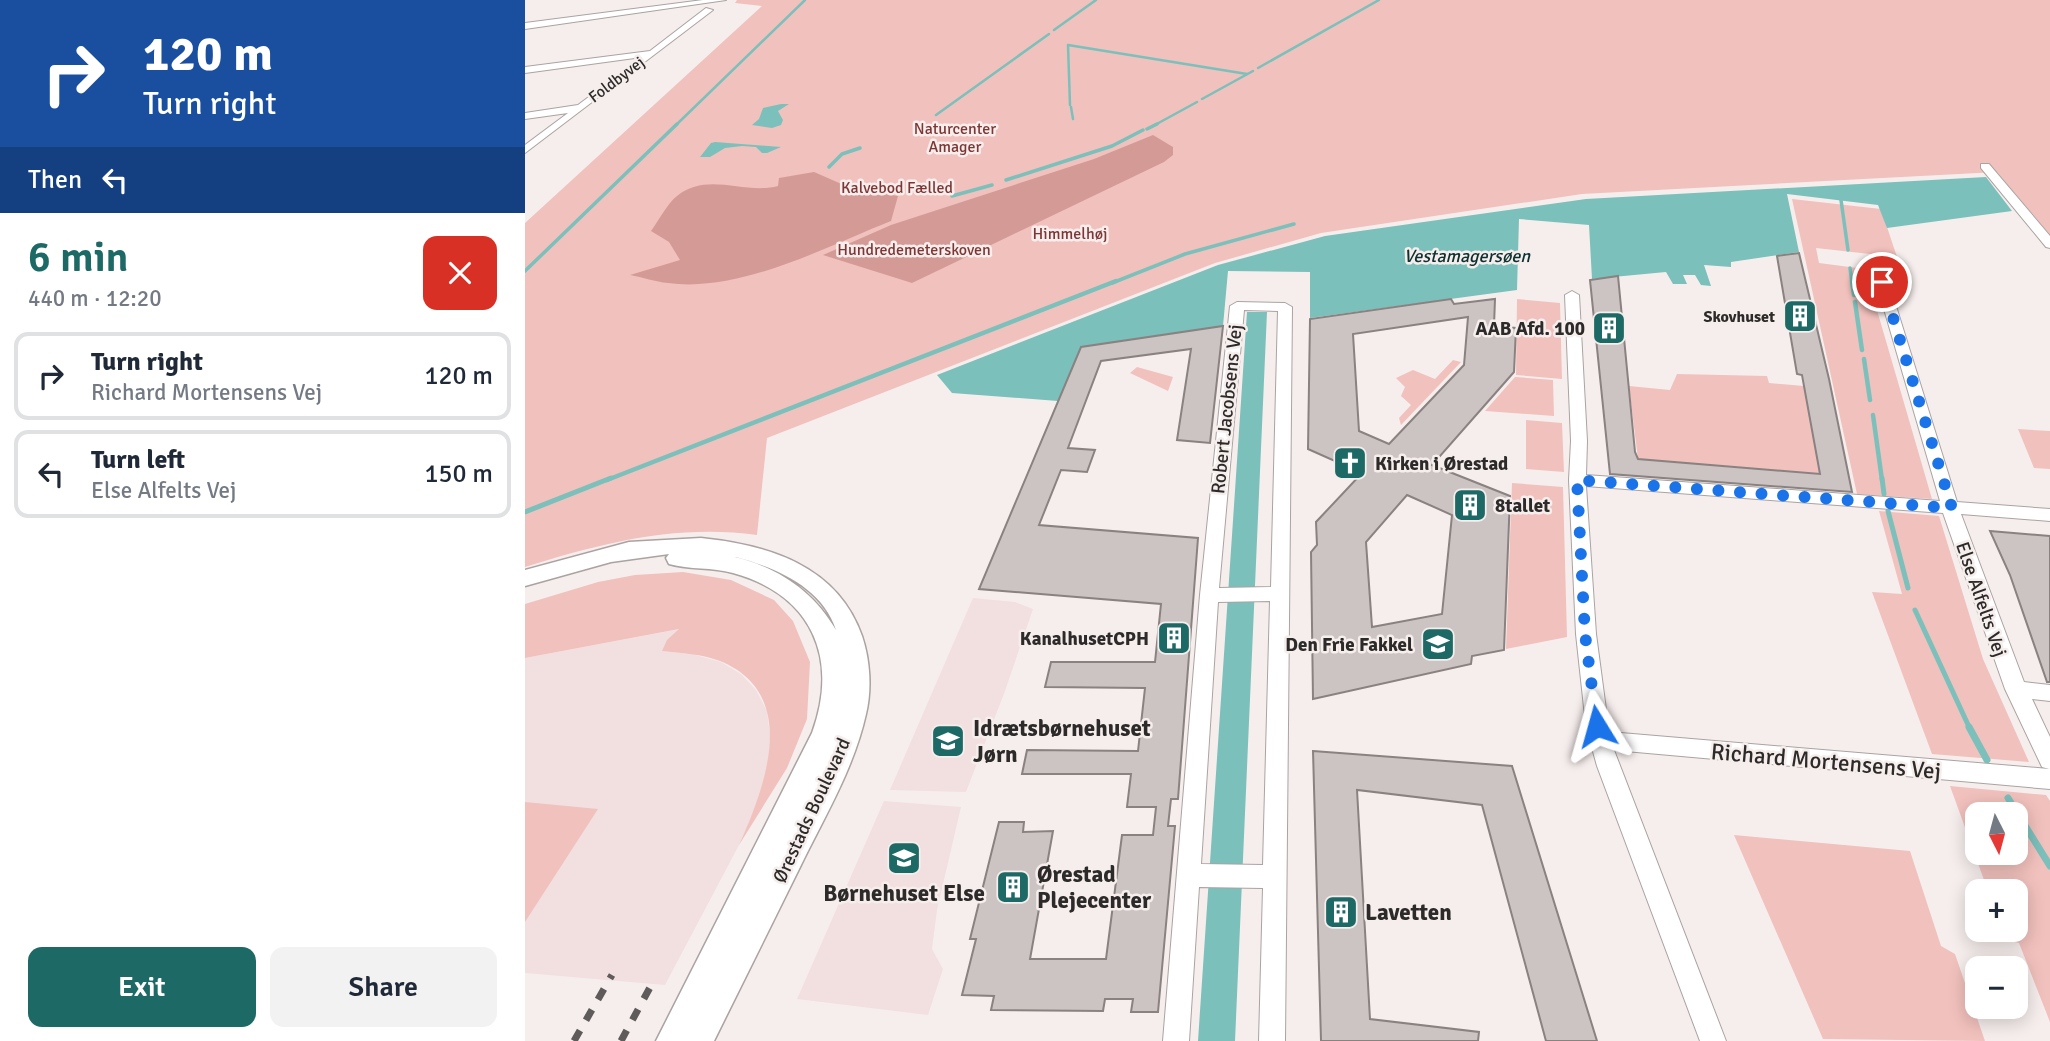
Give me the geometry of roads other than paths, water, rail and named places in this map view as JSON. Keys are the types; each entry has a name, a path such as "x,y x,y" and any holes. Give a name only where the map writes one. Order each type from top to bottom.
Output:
{"street":[{"path":"525,26 590,14 721,1"},
{"name":"Foldbyvej","path":"525,150 709,10"},
{"path":"525,69 651,53"},
{"path":"525,116 577,108"},
{"path":"1985,166 2050,244"},
{"name":"Else Alfelts Vej","path":"1876,261 1988,622 2015,690 2050,760"},
{"path":"1572,295 1585,634 1601,740 1713,1041"},
{"name":"Robert Jacobsens Vej","path":"1176,1041 1237,306 1285,307 1271,594 1275,877 1272,1041"},
{"path":"1577,480 1952,508"},
{"name":"Else Alfelts Vej","path":"1952,508 2050,515"},
{"name":"Ørestads Boulevard","path":"525,578 584,560 637,549 700,545 734,548 775,559 793,567 816,583 835,603 849,628 857,659 857,693 849,731 833,773 691,1040"},
{"name":"Ørestads Boulevard","path":"525,590 582,572 632,562 691,558 724,562 753,570 798,594 814,613 827,636 834,663 835,695 827,730 691,1040"},
{"path":"1215,594 1271,594"},
{"path":"2015,690 2050,693"},
{"name":"Richard Mortensens Vej","path":"1601,740 2050,779"},
{"path":"1188,875 1275,877"}],"water":[{"path":"789,104 778,111 783,120 781,125 772,128 752,125 759,119 763,108"},
{"path":"711,143 781,147 767,153 762,153 756,147 725,148 710,157 700,157"},
{"name":"Vestamagersøen","path":"1986,177 2012,211 1887,228 1878,205 1787,194 1799,252 1731,262 1731,267 1704,265 1711,286 1701,285 1695,275 1683,275 1687,284 1673,284 1666,272 1592,279 1589,225 1519,219 1517,290 1310,318 1310,272 1228,271 1223,326 1081,347 1058,401 952,393 937,375 1218,265 1325,236 1586,199"},
{"path":"1247,312 1267,312 1235,1041 1198,1041"}],"waterway":[{"path":"675,126 805,0"},
{"path":"1054,30 1096,0"},
{"path":"1258,68 1379,0"},
{"path":"936,115 1049,34"},
{"path":"1070,105 1068,45 1247,74"},
{"path":"1202,99 1253,71"},
{"path":"1153,126 1197,102"},
{"path":"1071,107 1073,119"},
{"path":"525,271 677,124"},
{"path":"1153,126 1157,124"},
{"path":"1147,129 1153,126"},
{"path":"1006,180 1112,146 1143,130"},
{"path":"829,167 842,154 860,148"},
{"path":"952,196 992,185"},
{"path":"1841,200 1848,250"},
{"path":"1112,283 1185,254 1294,224"},
{"path":"1850,268 1852,283"},
{"path":"607,480 1116,281"},
{"path":"1852,281 1854,295"},
{"path":"1855,302 1862,350"},
{"path":"1864,359 1870,400"},
{"path":"1873,415 1882,480"},
{"path":"525,512 611,478"},
{"path":"1882,478 1884,494"},
{"path":"1888,511 1908,588"},
{"path":"1915,610 1969,728"},
{"path":"1969,728 1987,760"},
{"path":"2008,798 2050,866"}],"railway":[{"path":"574,1041 612,975"},
{"path":"621,1041 654,980"}],"place":[{"name":"Skovhuset","path":"1800,316"},
{"name":"AAB Afd. 100","path":"1609,328"},
{"name":"Kirken i Ørestad","path":"1350,463"},
{"name":"8tallet","path":"1470,505"},
{"name":"KanalhusetCPH","path":"1174,638"},
{"name":"Den Frie Fakkel","path":"1438,644"},
{"name":"Idrætsbørnehuset Jørn","path":"948,741"},
{"name":"Børnehuset Else","path":"904,858"},
{"name":"Ørestad Plejecenter","path":"1013,887"},
{"name":"Lavetten","path":"1341,912"}],"park label":[{"name":"Naturcenter Amager","path":"955,137"},
{"name":"Kalvebod Fælled","path":"897,187"},
{"name":"Himmelhøj","path":"1070,233"},
{"name":"Hundredemeterskoven","path":"914,249"}]}
